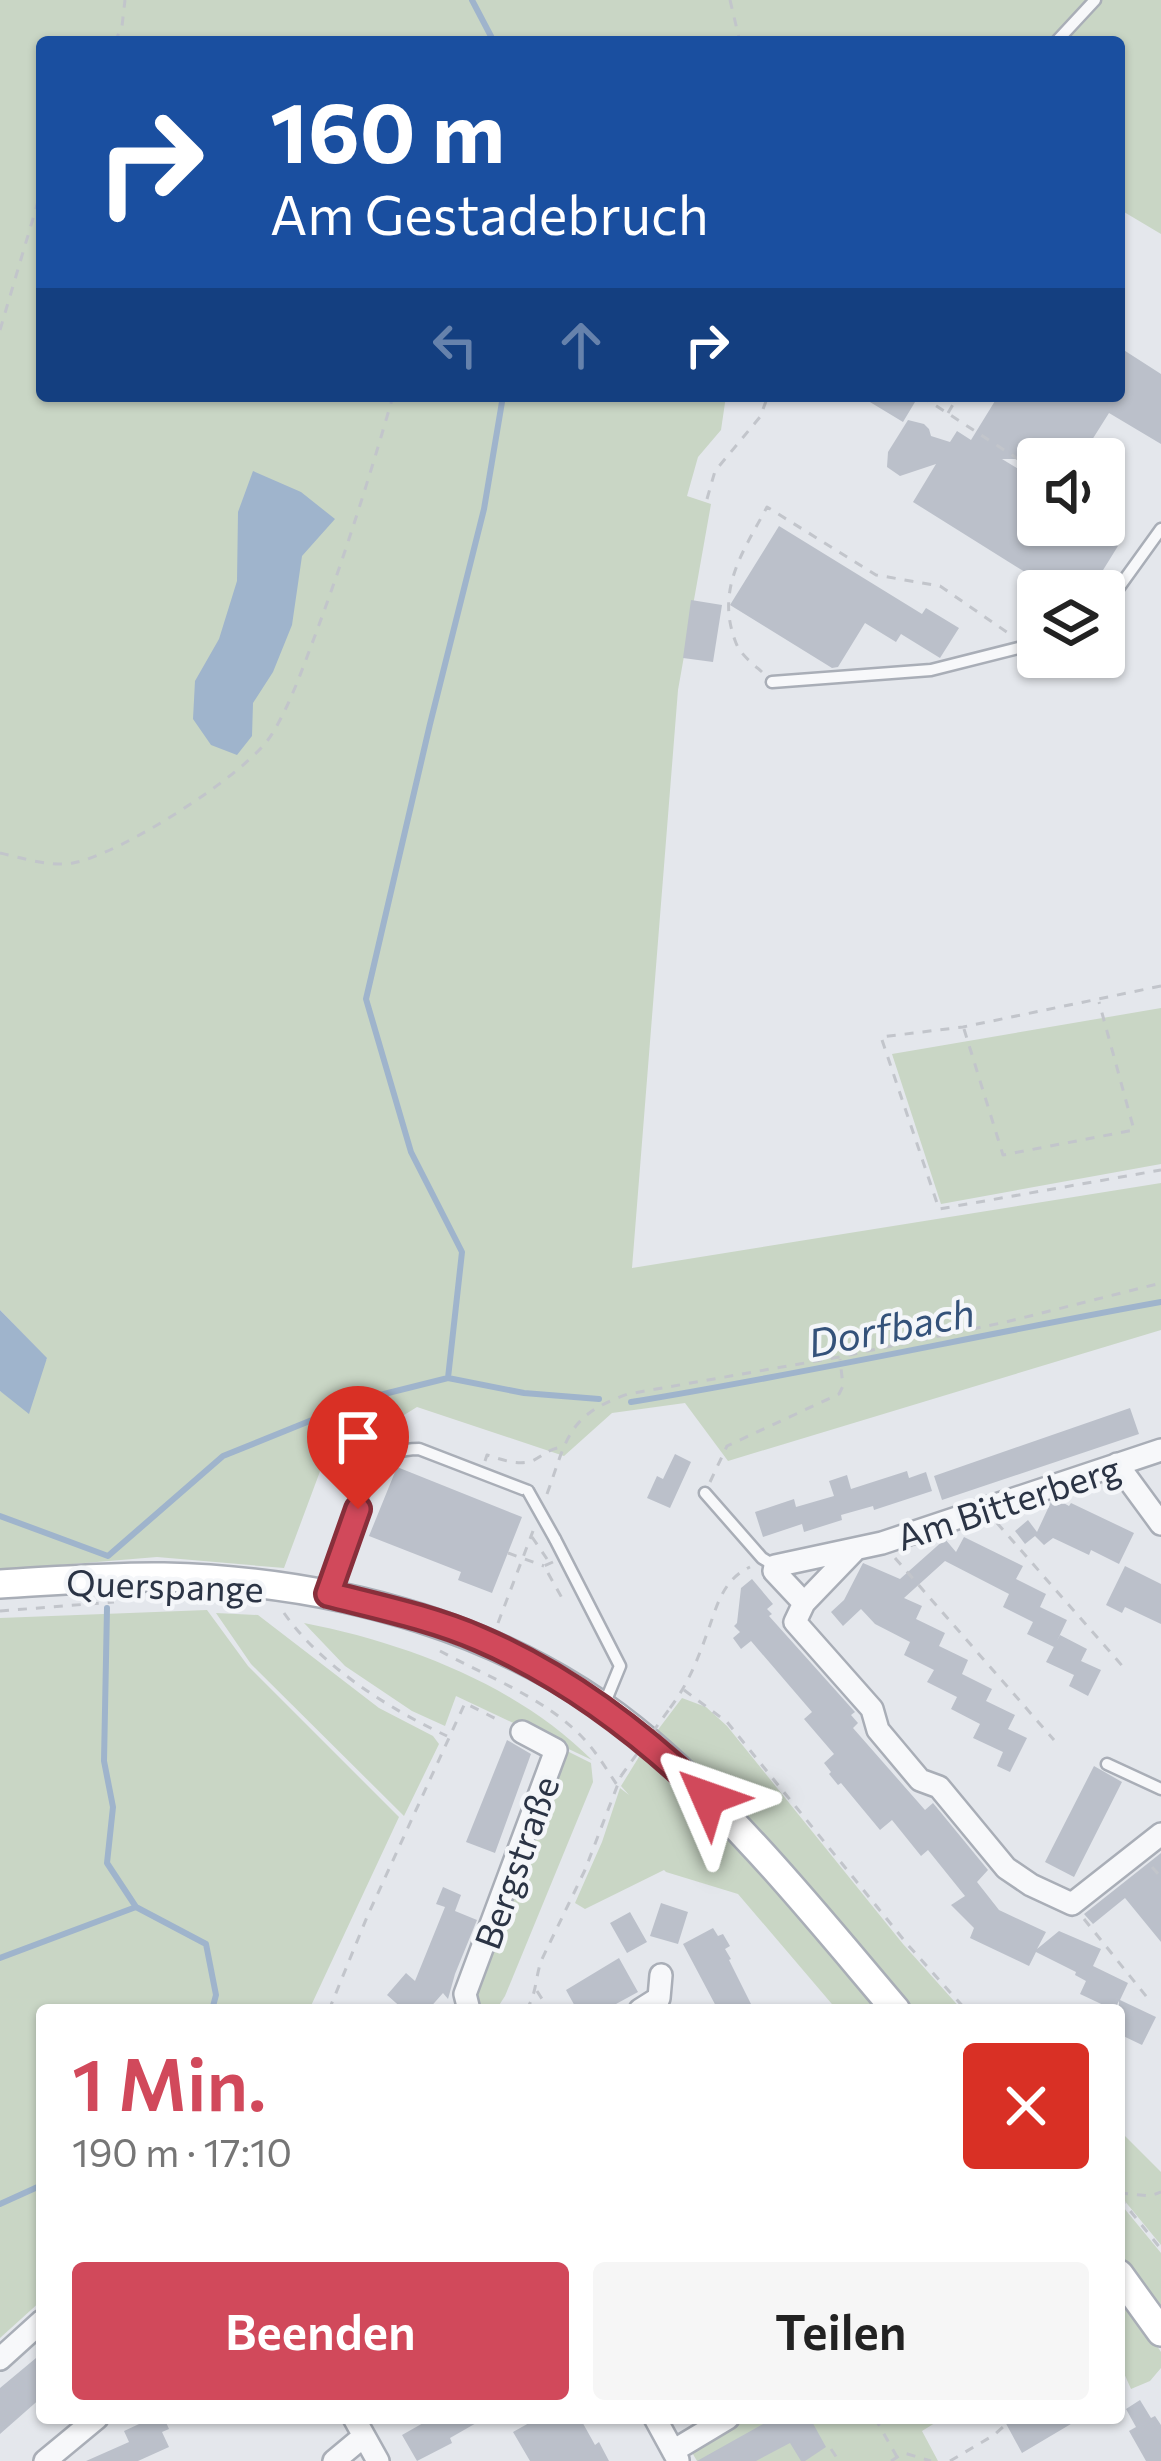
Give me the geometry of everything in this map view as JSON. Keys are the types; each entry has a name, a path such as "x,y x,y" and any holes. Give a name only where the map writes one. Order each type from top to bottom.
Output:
{"main road":[{"name":"Querspange","path":"0,1584 163,1577 246,1582 328,1594 479,1639 556,1678 644,1739 730,1819 891,2004"},
{"path":"1125,2281 1161,2332"}],"street":[{"name":"Am Bitterberg","path":"775,1566 882,1543 1161,1450"},
{"path":"1117,1464 1161,1524"},
{"name":"Am Bitterberg","path":"804,1603 854,1551"},
{"path":"775,1566 774,1571 804,1603 795,1622 872,1709 878,1730 920,1780 939,1787 1006,1868 1031,1886 1072,1904 1161,1834"},
{"name":"Bergstraße","path":"468,2004 465,1994 556,1750 522,1732"},
{"path":"650,2004 659,1998 661,1976"},
{"path":"0,2360 36,2327"},
{"path":"45,2461 90,2424"},
{"path":"658,2424 676,2456 720,2424"},
{"path":"334,2461 359,2427 378,2461"}],"lane":[{"path":"1062,36 1095,0"},
{"path":"1125,580 1161,529"},
{"path":"772,682 932,670 1017,649"},
{"path":"328,1594 373,1467 386,1456 419,1449 528,1490 620,1666 602,1708"},
{"path":"704,1493 762,1558 775,1566"},
{"path":"1107,1764 1161,1789"}],"path":[{"path":"118,36 125,0"},
{"path":"730,0 739,36"},
{"path":"0,330 36,208"},
{"path":"0,853 70,864 102,854 164,820 242,766 270,738 340,568 391,402"},
{"path":"707,499 715,471 760,417 766,402"},
{"path":"930,402 1017,459"},
{"path":"947,414 954,402"},
{"path":"772,682 736,647 727,597 738,562 767,507 877,575 940,586 1017,635"},
{"path":"1161,986 963,1027 881,1037 939,1209 1161,1169"},
{"path":"963,1027 1003,1155 1134,1130 1098,1000"},
{"path":"548,1491 575,1423 604,1402 840,1359 1161,1283"},
{"path":"704,1493 727,1446 839,1394 843,1386 840,1359"},
{"path":"480,1472 487,1455 508,1462 532,1461 549,1449 564,1447"},
{"path":"984,1508 1125,1670"},
{"path":"496,1629 539,1514"},
{"path":"531,1536 562,1598"},
{"path":"882,1543 1054,1741"},
{"path":"508,1552 547,1564 564,1556"},
{"path":"529,2004 537,1971 585,1870 621,1775 684,1690 725,1588 743,1569 775,1566"},
{"path":"0,1611 122,1602"},
{"path":"300,1611 280,1606 297,1632 374,1697 449,1737"},
{"path":"435,1648 566,1722 596,1753 617,1785"},
{"path":"684,1690 727,1722 961,2004"},
{"path":"331,2004 465,1703 522,1732"},
{"path":"1072,1904 1150,2001"},
{"path":"536,1989 545,2004"},
{"path":"1125,2195 1161,2192"},
{"path":"1125,2203 1161,2249"},
{"path":"878,2424 897,2457"},
{"path":"950,2461 1006,2424"},
{"path":"831,2449 839,2461"},
{"path":"891,2461 904,2453 931,2461"}],"green space":[{"path":"0,0 1161,0 1161,234 1125,213 1125,36 36,36 36,402 725,402 721,430 698,457 687,496 711,504 678,690 632,1268 1161,1183 1161,1330 728,1461 685,1403 612,1413 564,1456 417,1407 322,1466 284,1568 157,1557 0,1570 0,1391 9,1396 47,1359 0,1310"},
{"path":"1161,1008 1161,1164 941,1204 892,1054"},
{"path":"207,1610 248,1666 399,1817 312,2004 36,2004 36,2305 0,2338 0,1618"},
{"path":"216,1613 258,1615 379,1708 433,1736 439,1744 404,1816 251,1664"},
{"path":"304,1623 382,1642 458,1671 530,1710 592,1760 456,1696 445,1726 412,1711 345,1666"},
{"path":"682,1698 706,1707 727,1726 957,2004 904,2004 738,1813 657,1731"},
{"path":"565,1750 591,1763 593,1782 505,1996 500,2004 480,2004 475,1996"},
{"path":"642,1752 696,1798 878,2004 832,2004 738,1894 664,1870 585,1909 575,1903 620,1788 629,1795 621,1786"},
{"path":"1125,2136 1161,2172 1161,2245 1125,2201"},
{"path":"1125,2209 1161,2253 1161,2312 1125,2265"},
{"path":"1125,2297 1161,2352 1161,2368 1150,2381 1131,2389 1125,2376"},
{"path":"721,2424 933,2424 922,2431 938,2461 697,2461 687,2444"}],"water":[{"path":"253,471 301,492 335,519 302,556 292,625 273,672 253,703 252,736 237,755 211,745 193,719 195,681 219,639 237,581 238,512"},
{"path":"0,1310 47,1358 29,1414 0,1391"}],"building":[{"path":"1125,351 1161,374 1161,444 1109,413 1093,438 1017,438 1017,459 1002,459 1017,468 1017,546 1118,546 1103,570 1022,570 913,502 936,464 900,476 887,467 888,452 908,420 924,424 931,436 950,442 957,431 971,440 994,402 1125,402"},
{"path":"870,402 915,402 903,422"},
{"path":"779,526 922,614 926,608 959,628 940,658 901,634 896,642 865,623 838,667 832,668 730,605"},
{"path":"691,600 722,605 713,662 683,658"},
{"path":"1130,1408 1139,1434 942,1500 934,1476"},
{"path":"675,1454 691,1462 670,1508 647,1498"},
{"path":"397,1467 522,1517 492,1593 458,1580 461,1572 369,1536"},
{"path":"907,1471 909,1478 926,1472 932,1491 841,1515 842,1520 804,1532 802,1524 763,1537 755,1512 794,1499 796,1507 834,1496 829,1481 847,1475 851,1489"},
{"path":"1058,1500 1134,1533 1119,1564 1053,1538 1044,1545 1035,1536 1025,1544 1015,1531 1028,1520 1037,1532 1051,1502"},
{"path":"964,1537 1023,1566 1016,1579 1046,1594 1040,1607 1067,1620 1054,1647 1027,1634 1033,1622 1003,1607 1009,1594 945,1561 904,1598 922,1606 916,1619 945,1633 939,1646 968,1660 962,1674 992,1689 986,1701 1015,1715 1008,1729 1027,1738 1010,1772 997,1766 1003,1752 973,1738 980,1724 951,1709 957,1697 927,1682 934,1670 904,1655 910,1642 875,1624 861,1609 843,1626 831,1612 844,1600 863,1563 900,1579 945,1539 956,1552"},
{"path":"1125,1566 1161,1584 1161,1624 1125,1607 1122,1613 1106,1605"},
{"path":"752,1579 773,1604 767,1609 769,1616 855,1712 851,1715 858,1723 853,1728 925,1810 933,1803 988,1870 977,1882 999,1910 1046,1932 1037,1949 1059,1931 1101,1949 1093,1966 1128,1983 1120,2000 1156,2017 1142,2045 1125,2037 1125,2004 1101,2004 1080,1994 1086,1981 1076,1972 1036,1952 1029,1966 970,1938 974,1928 951,1905 965,1896 928,1850 921,1856 892,1820 880,1830 838,1785 824,1763 834,1754 804,1719 812,1712 751,1641 741,1649 733,1638 740,1632 734,1626 741,1588"},
{"path":"1060,1635 1087,1649 1081,1661 1101,1670 1088,1696 1069,1686 1074,1675 1046,1662"},
{"path":"507,1740 531,1754 495,1853 466,1842"},
{"path":"1094,1766 1122,1782 1074,1877 1045,1862"},
{"path":"1161,1853 1161,1942 1125,1898 1093,1924 1084,1914"},
{"path":"443,1887 461,1895 455,1911 477,1920 448,1999 443,1993 433,2004 397,2004 387,1995 406,1973 415,1981 445,1907 436,1904"},
{"path":"661,1903 688,1912 678,1944 650,1936"},
{"path":"630,1912 647,1942 627,1953 610,1923"},
{"path":"713,1928 718,1936 723,1934 730,1946 725,1949 729,1960 751,2004 715,2004 683,1944"},
{"path":"619,1958 638,1992 616,2004 574,2004 566,1990"},
{"path":"36,2358 36,2402 0,2434 0,2388"},
{"path":"1140,2400 1161,2425 1161,2461 1146,2461 1129,2431 1136,2427 1126,2409"},
{"path":"139,2424 167,2424 169,2429 162,2432 169,2447 138,2461 86,2461 129,2442 124,2431"},
{"path":"421,2424 474,2424 450,2438 452,2443 417,2461 402,2435"},
{"path":"527,2424 583,2424 609,2461 530,2461 513,2432"},
{"path":"763,2424 813,2424 826,2447 805,2461 790,2443 756,2461 697,2461"},
{"path":"1006,2424 1071,2424 1022,2453"}],"waterway":[{"path":"472,0 491,36"},
{"path":"448,1378 462,1252 411,1152 366,999 484,509 502,402"},
{"name":"Dorfbach","path":"631,1402 1161,1302"},
{"path":"0,1516 108,1556 223,1456 364,1399 448,1378 524,1393 599,1399"},
{"path":"107,1608 104,1761 113,1807 107,1863 136,1907 206,1944 214,2004"},
{"path":"0,1958 136,1907"},
{"path":"0,2204 36,2188"}],"route":[{"path":"358,1509 328,1594 479,1639 556,1678 644,1739 708,1798"}]}
